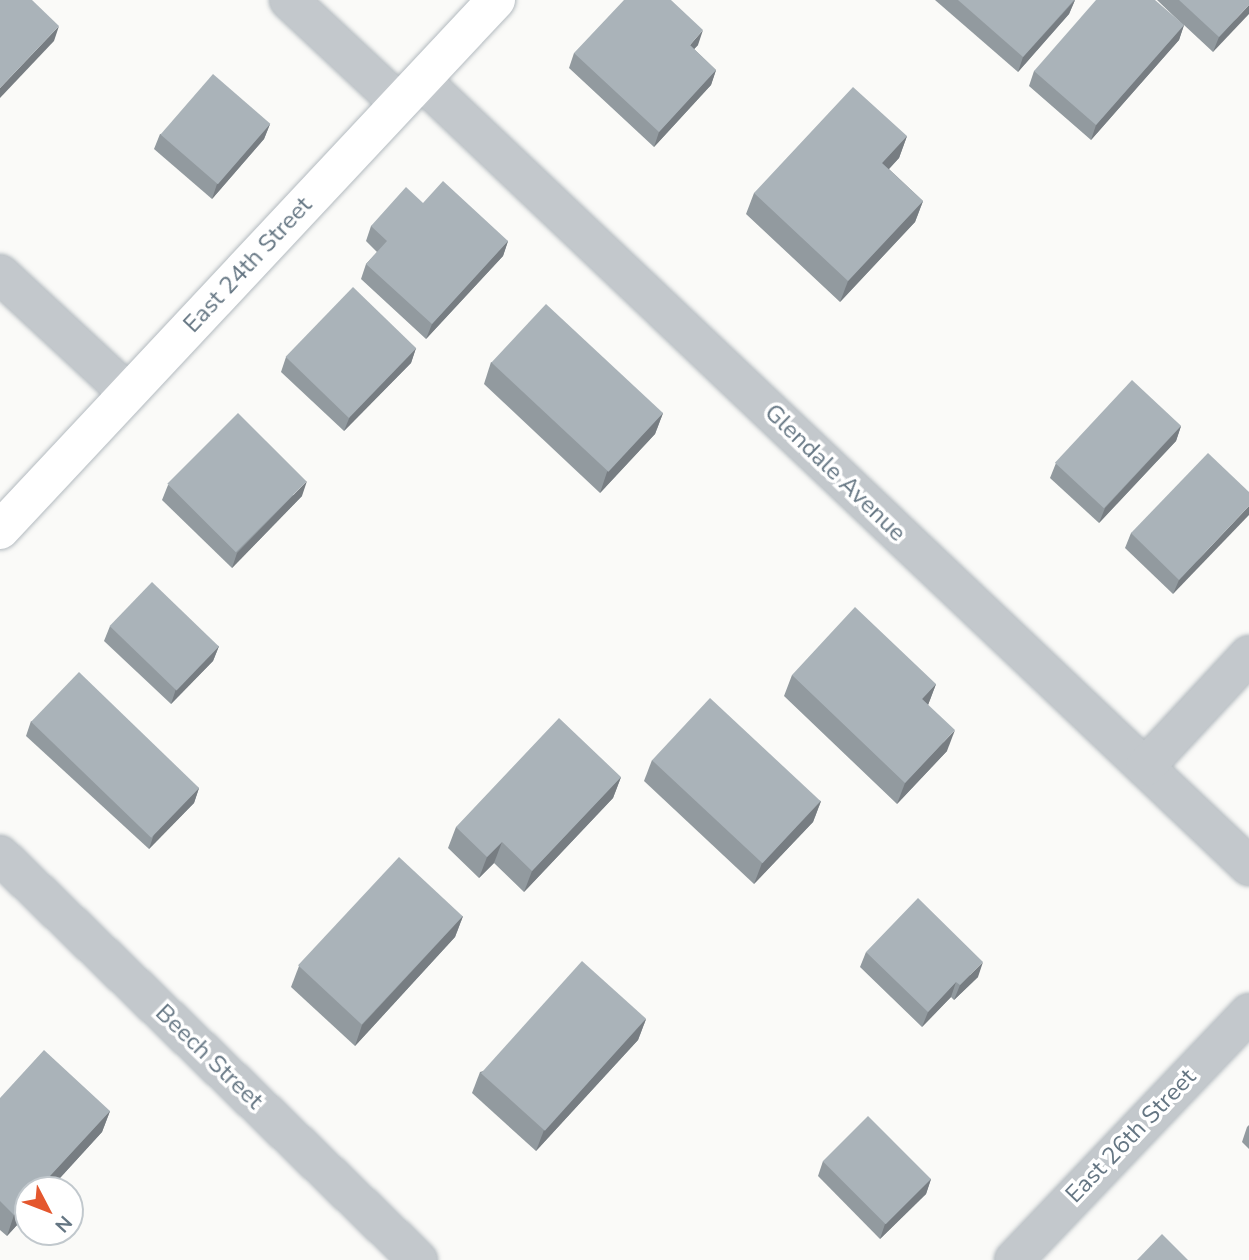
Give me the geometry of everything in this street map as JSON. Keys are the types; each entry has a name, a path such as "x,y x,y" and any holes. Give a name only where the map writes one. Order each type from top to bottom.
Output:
{"main road":[{"name":"East 24th Street","path":"0,530 496,0"}],"street":[{"name":"Glendale Avenue","path":"289,0 410,92 1145,767 1249,866"},
{"path":"0,274 128,393"},
{"path":"1145,767 1249,655"},
{"name":"Beech Street","path":"0,855 418,1260"},
{"name":"East 26th Street","path":"1014,1260 1249,1013"}],"building":[{"path":"0,0 32,0 59,26 0,88"},
{"path":"624,0 671,0 703,30 690,45 716,70 659,132 574,53"},
{"path":"958,0 1074,0 1023,57"},
{"path":"1096,0 1155,0 1184,25 1096,125 1034,71"},
{"path":"1179,0 1249,0 1249,5 1219,37"},
{"path":"213,74 270,124 218,184 161,134"},
{"path":"853,87 907,136 882,163 923,201 848,281 754,193"},
{"path":"443,181 508,241 432,324 366,264 387,241 371,226 406,187 423,203"},
{"path":"353,287 416,348 349,418 286,357"},
{"path":"546,304 663,413 608,472 491,363"},
{"path":"1132,380 1181,426 1104,508 1055,463"},
{"path":"238,413 307,482 236,552 167,484"},
{"path":"1208,453 1249,492 1249,506 1179,580 1131,533"},
{"path":"152,582 219,647 177,690 110,626"},
{"path":"855,607 936,684 922,699 955,730 905,783 792,675"},
{"path":"79,672 199,788 151,838 31,722"},
{"path":"710,698 820,801 762,863 652,760"},
{"path":"559,718 621,777 532,871 502,842 487,857 456,827"},
{"path":"399,857 463,916 362,1025 298,965"},
{"path":"918,898 983,962 960,985 956,982 928,1012 866,952"},
{"path":"582,961 646,1019 545,1131 481,1073"},
{"path":"44,1050 110,1111 50,1176 14,1176 14,1215 0,1201 0,1098"},
{"path":"868,1116 931,1179 886,1224 823,1161"},
{"path":"1162,1234 1188,1260 1137,1260"}]}
